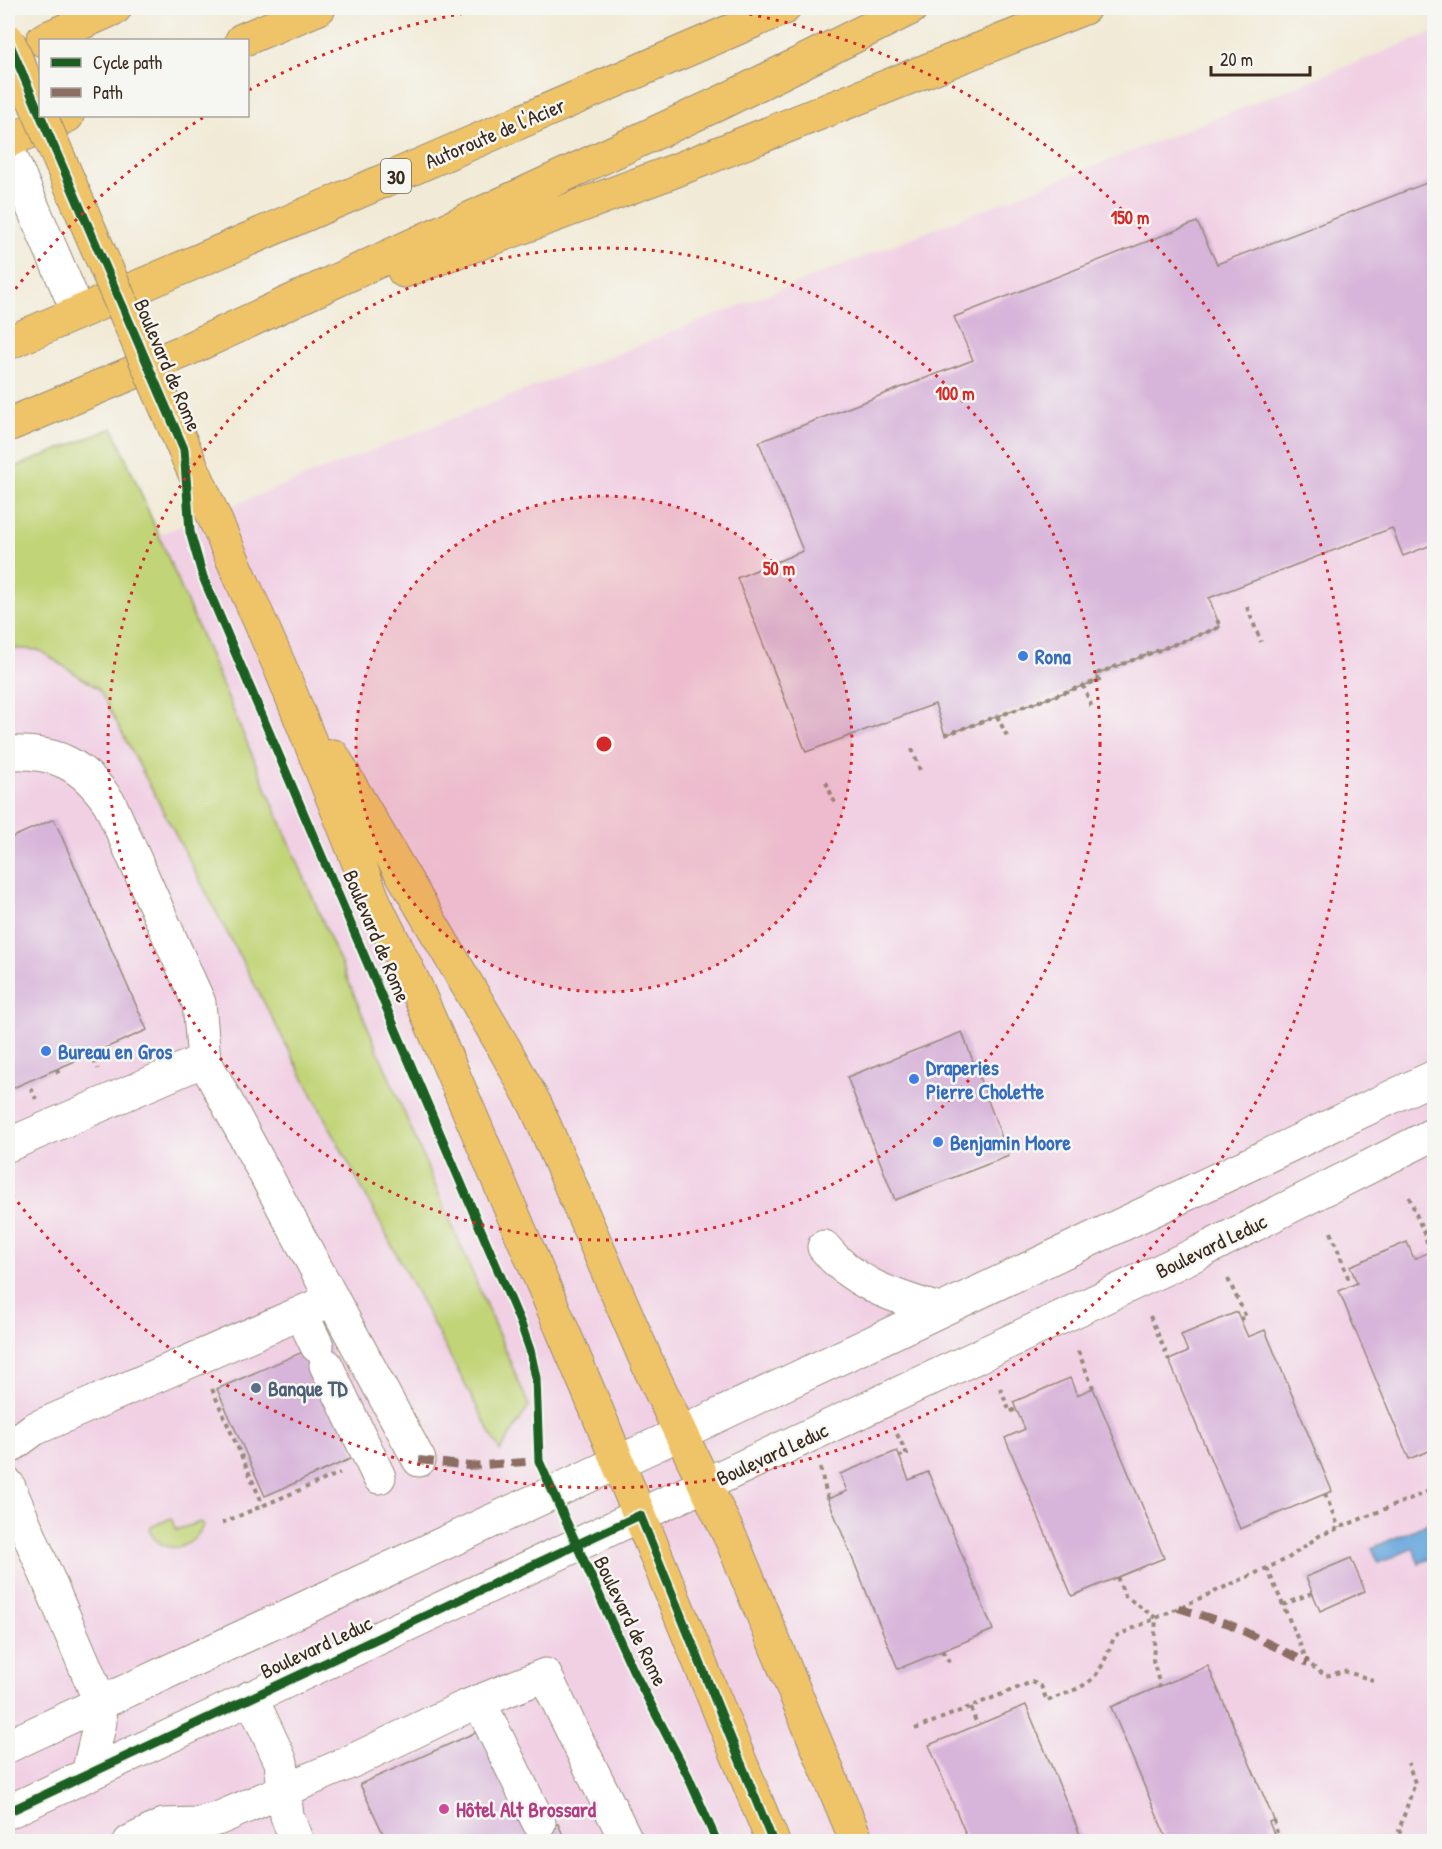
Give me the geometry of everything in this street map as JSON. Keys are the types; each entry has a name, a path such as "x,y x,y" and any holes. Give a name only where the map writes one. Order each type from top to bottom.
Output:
{"main road":[{"path":"46,39 116,8"},
{"path":"244,39 318,8"},
{"name":"Autoroute de l'Acier","path":"8,343 784,8"},
{"path":"8,425 182,352 722,102 911,8"},
{"path":"182,352 674,171 1084,8"},
{"name":"Boulevard de Rome","path":"8,40 39,112"},
{"path":"8,57 39,42"},
{"name":"Boulevard de Rome","path":"41,117 280,667 376,906 415,985 618,1460 773,1842"},
{"path":"8,141 66,117"},
{"name":"Boulevard de Rome","path":"280,667 414,891 536,1106 650,1369 706,1485 856,1842"}],"street":[{"path":"8,150 78,312"},
{"path":"8,753 50,755 67,762 97,785 110,804 199,1003 204,1060 419,1460"},
{"path":"8,1145 204,1060"},
{"name":"Boulevard Leduc","path":"8,1746 1434,1077"},
{"name":"Boulevard Leduc","path":"8,1812 1198,1253 1434,1134"},
{"path":"825,1247 838,1264 870,1287 939,1310"},
{"path":"8,1448 34,1429 333,1299"},
{"path":"301,1313 379,1477"},
{"path":"8,1485 81,1654 98,1703 100,1722 88,1774"},
{"path":"130,1842 165,1825 196,1824 217,1819 284,1788 348,1763 479,1701 545,1675 627,1842"},
{"path":"251,1697 276,1749 287,1816 297,1842"},
{"path":"479,1701 539,1823"}],"path":[{"path":"1247,607 1261,642"},
{"path":"945,735 1099,680 1096,674 1220,627 1216,617"},
{"path":"1083,686 1092,708"},
{"path":"997,716 1009,740"},
{"path":"912,749 921,773"},
{"path":"826,782 836,806"},
{"path":"57,1069 59,1076"},
{"path":"1408,1197 1426,1238 1429,1252"},
{"path":"1331,1232 1348,1277 1354,1274"},
{"path":"1228,1279 1246,1317 1240,1318"},
{"path":"1150,1316 1169,1360"},
{"path":"1078,1351 1093,1388"},
{"path":"209,1382 263,1505"},
{"path":"1000,1388 1010,1412 1016,1409"},
{"path":"897,1434 907,1454 900,1456"},
{"path":"819,1467 828,1499"},
{"path":"222,1523 346,1470"},
{"path":"915,1729 1032,1682 1041,1686 1047,1701 1089,1684 1099,1674 1114,1637 1287,1559 1319,1536 1434,1489"},
{"path":"1325,1494 1339,1528"},
{"path":"1267,1568 1308,1663 1317,1672 1326,1676 1344,1671 1373,1680"},
{"path":"1117,1577 1125,1596 1156,1618"},
{"path":"1283,1605 1312,1593"},
{"path":"1156,1618 1153,1660 1160,1686"},
{"path":"942,1651 951,1664"},
{"path":"971,1708 977,1725"},
{"path":"1404,1842 1399,1830 1415,1783 1408,1763"},
{"path":"1274,1820 1279,1842"}],"shaded area":[{"path":"1434,32 1434,1841 8,1842 8,594"}],"green space":[{"path":"113,428 529,1406 500,1451 99,689 39,650 8,648 8,470"},
{"path":"171,1518 176,1530 200,1522 203,1525 193,1540 178,1547 171,1547 156,1540 150,1532 151,1527"}],"water":[{"path":"1434,1521 1434,1557 1419,1563 1413,1548 1379,1563 1372,1548"}],"building":[{"path":"1434,180 1434,544 1403,556 1392,528 1209,598 1220,627 1096,674 1099,680 945,735 935,704 806,752 737,578 803,551 759,442 973,360 954,317 1197,222 1217,264"},
{"path":"54,819 147,1030 8,1090 8,839"},
{"name":"Benjamin Moore","path":"962,1032 1009,1156 895,1200 847,1077"},
{"path":"1407,1242 1414,1259 1429,1252 1434,1265 1434,1449 1409,1459 1339,1291 1357,1283 1350,1266"},
{"path":"1237,1312 1248,1337 1265,1330 1332,1491 1240,1529 1169,1360 1188,1352 1181,1335"},
{"path":"328,1341 355,1457 265,1496 217,1389"},
{"path":"1070,1378 1077,1395 1093,1388 1164,1558 1072,1596 1005,1438 1025,1429 1013,1402"},
{"path":"897,1451 909,1480 928,1472 993,1630 898,1669 828,1499 847,1491 840,1474"},
{"path":"1351,1558 1365,1591 1320,1611 1306,1577"},
{"path":"1208,1666 1274,1820 1269,1822 1274,1834 1260,1842 1168,1842 1111,1707"},
{"path":"1026,1705 1083,1842 969,1842 929,1745"},
{"name":"Hôtel Alt Brossard","path":"481,1730 527,1833 558,1824 566,1842 387,1842 360,1784"}],"marked path":[{"path":"419,1460 469,1466 539,1461"},
{"path":"1178,1608 1229,1624 1308,1663"}],"cycle path":[{"path":"8,40 39,112"},
{"path":"41,117 184,449 190,532 203,577 521,1324 536,1378 539,1461 633,1670 688,1776 717,1842"},
{"path":"8,1812 640,1515 773,1842"}],"place":[{"name":"Rona","path":"1023,656"},
{"name":"Bureau en Gros","path":"46,1051"},
{"name":"Draperies Pierre Cholette","path":"914,1079"},
{"name":"Benjamin Moore","path":"938,1142"},
{"name":"Banque TD","path":"256,1388"},
{"name":"Hôtel Alt Brossard","path":"444,1809"}]}
